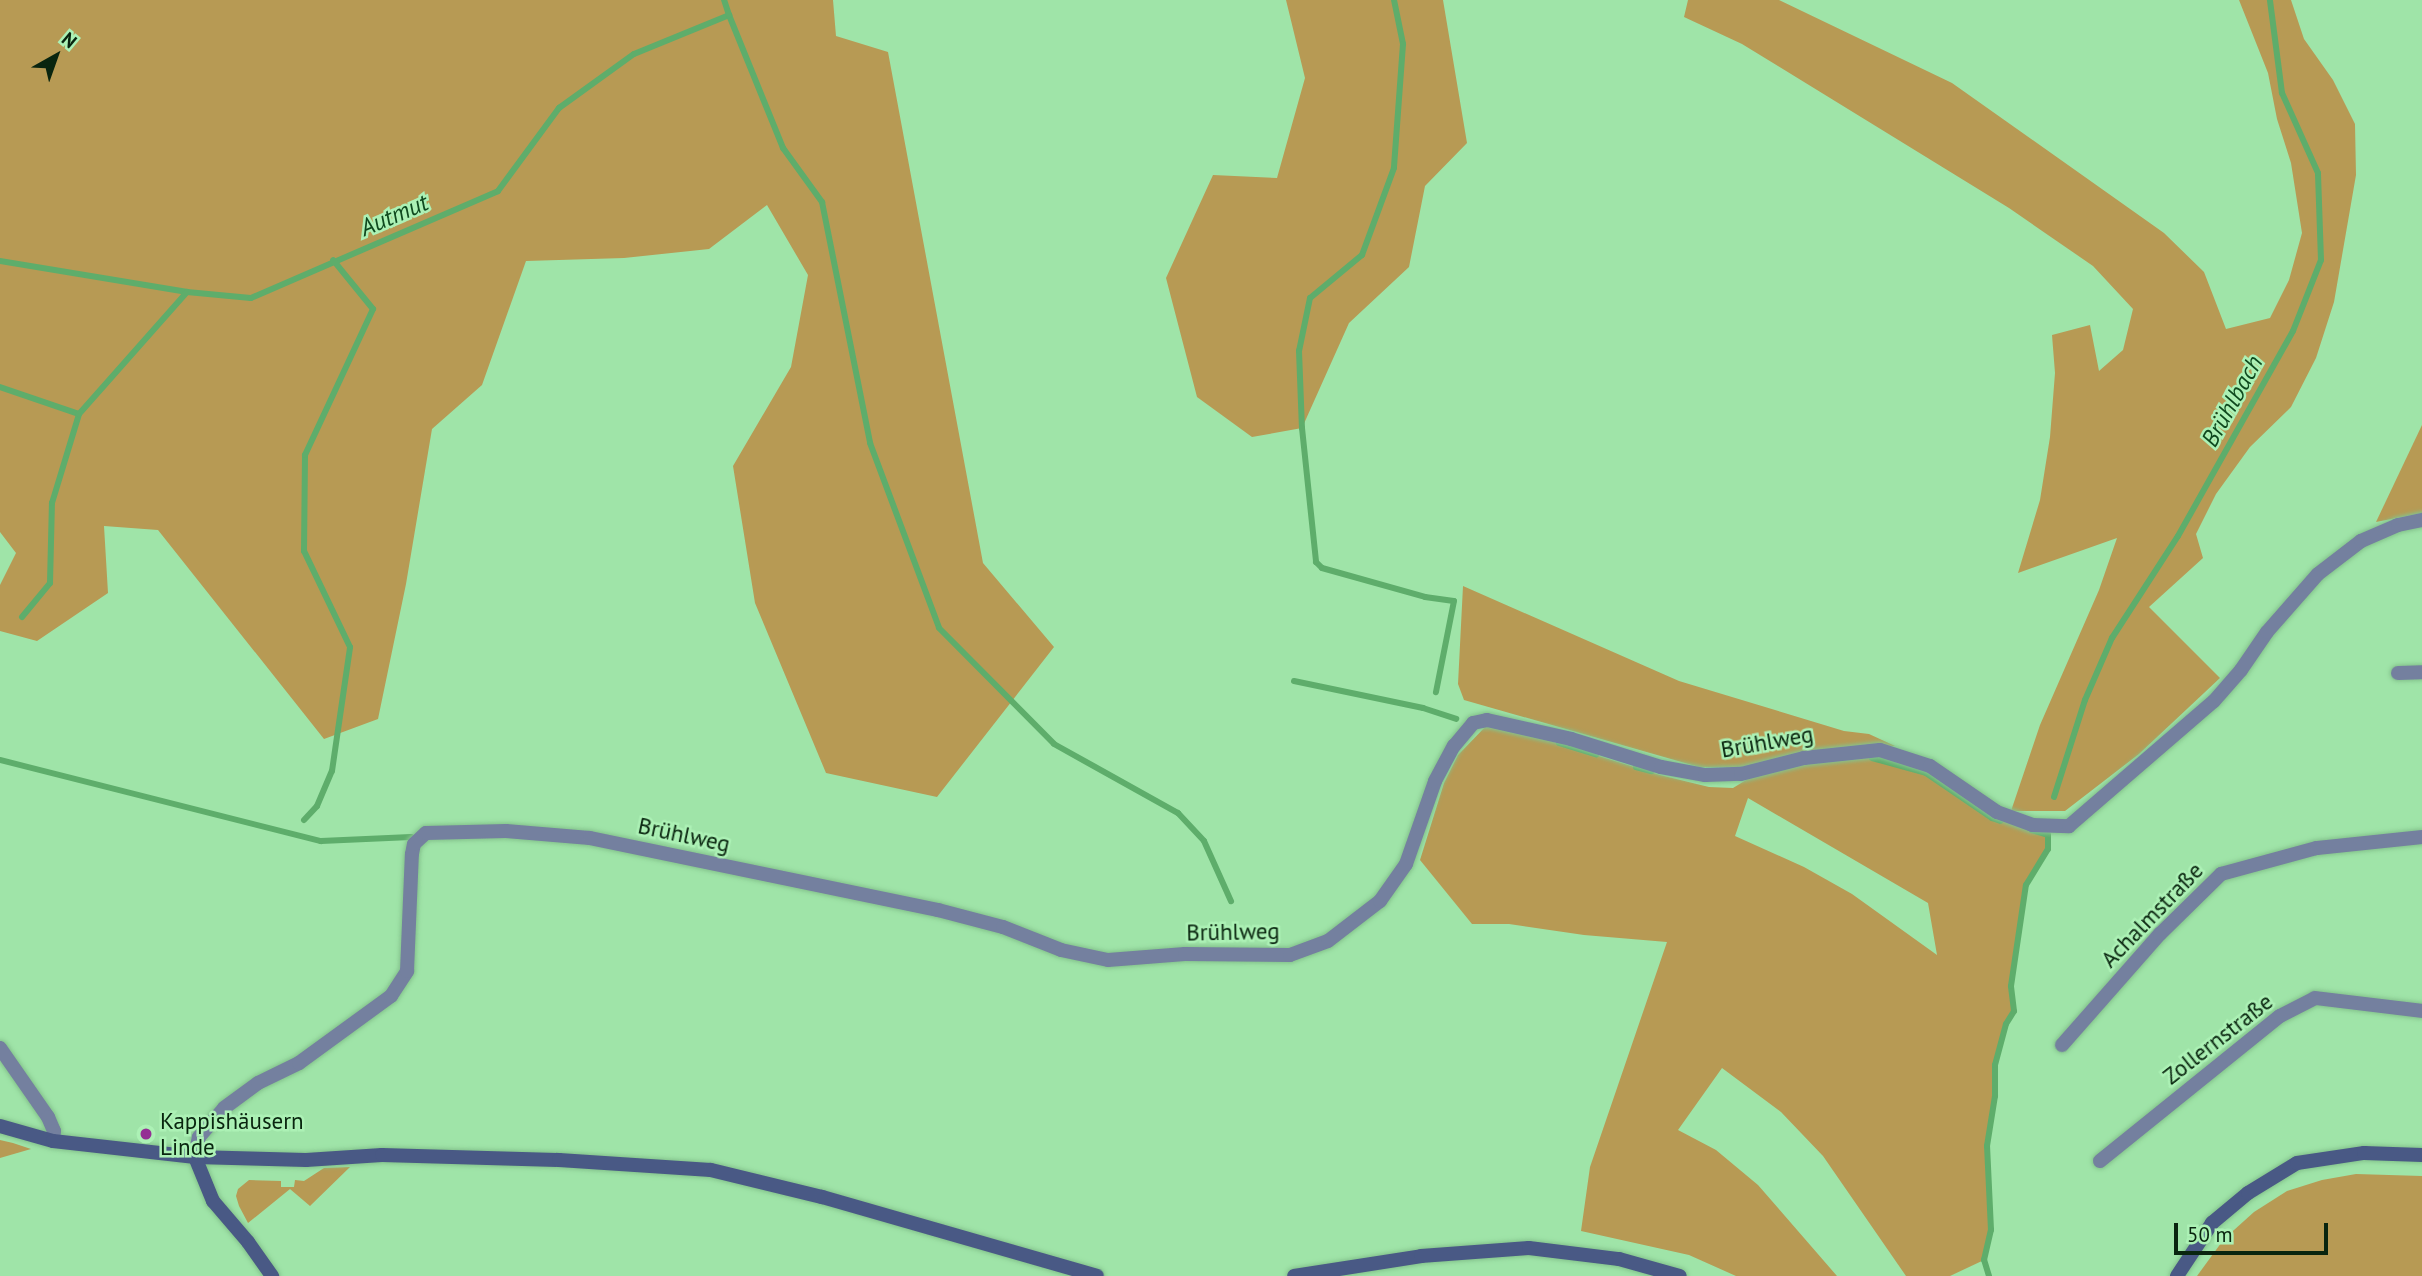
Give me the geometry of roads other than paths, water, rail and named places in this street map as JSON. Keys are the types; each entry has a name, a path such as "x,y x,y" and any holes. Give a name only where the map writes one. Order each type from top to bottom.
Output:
{"main road":[{"path":"0,1126 52,1141 195,1157 306,1160 382,1155 437,1156 559,1160 711,1170 822,1197 1097,1276"},
{"path":"2177,1276 2212,1223 2248,1193 2297,1163 2364,1153 2422,1155"},
{"path":"195,1157 213,1201 272,1276"},
{"path":"1294,1276 1434,1254 1529,1248 1619,1259 1680,1276"}],"street":[{"name":"Brühlweg","path":"195,1157 199,1137 224,1108 258,1083 299,1063 391,996 407,971 412,854 414,844 426,833 506,831 590,838 938,910 1003,927 1061,950 1108,960 1185,954 1290,955 1328,941 1380,901 1406,864 1434,780 1454,746 1473,723 1487,720 1558,736 1661,767 1705,775 1741,774 1804,758 1880,750 1930,766 1997,813 2032,825 2068,826 2214,701 2241,670 2267,632 2318,574 2361,541 2398,525 2422,520"},
{"path":"2398,673 2422,672"},
{"name":"Achalmstraße","path":"2062,1045 2160,934 2221,874 2317,848 2422,837"},
{"name":"Zollernstraße","path":"2100,1161 2280,1016 2315,998 2422,1011"},
{"path":"0,1048 48,1116 54,1131 52,1141"}],"waterway":[{"name":"Autmut","path":"0,261 187,292 251,298 498,191 559,108 634,54 729,15 724,0"},
{"path":"1394,0 1403,44 1394,168 1362,255 1310,298 1299,351 1302,428 1316,562 1322,568 1425,597 1454,601 1436,692"},
{"name":"Brühlbach","path":"2054,797 2085,700 2112,638 2178,536 2293,331 2321,260 2318,173 2282,93 2270,0"},
{"path":"729,15 783,148 822,202 870,443 939,628 1054,744 1178,813 1204,841 1231,901"},
{"path":"304,820 317,806 332,771 350,647 304,551 305,455 373,309 333,260"},
{"path":"22,617 50,583 52,503 79,414 187,292"},
{"path":"0,387 79,414"},
{"path":"1294,681 1423,708 1456,719"},
{"path":"1559,743 1596,754"},
{"path":"1872,758 1926,773 1992,818 2001,821"},
{"path":"0,760 321,841 411,837 411,845"},
{"path":"1636,767 1651,771"},
{"path":"1989,1276 1984,1260 1991,1230 1987,1146 1995,1096 1995,1065 2006,1024 2014,1011 2011,986 2026,885 2048,849 2048,835 2032,830"}],"place":[{"name":"Kappishäusern Linde","path":"146,1134"}]}
